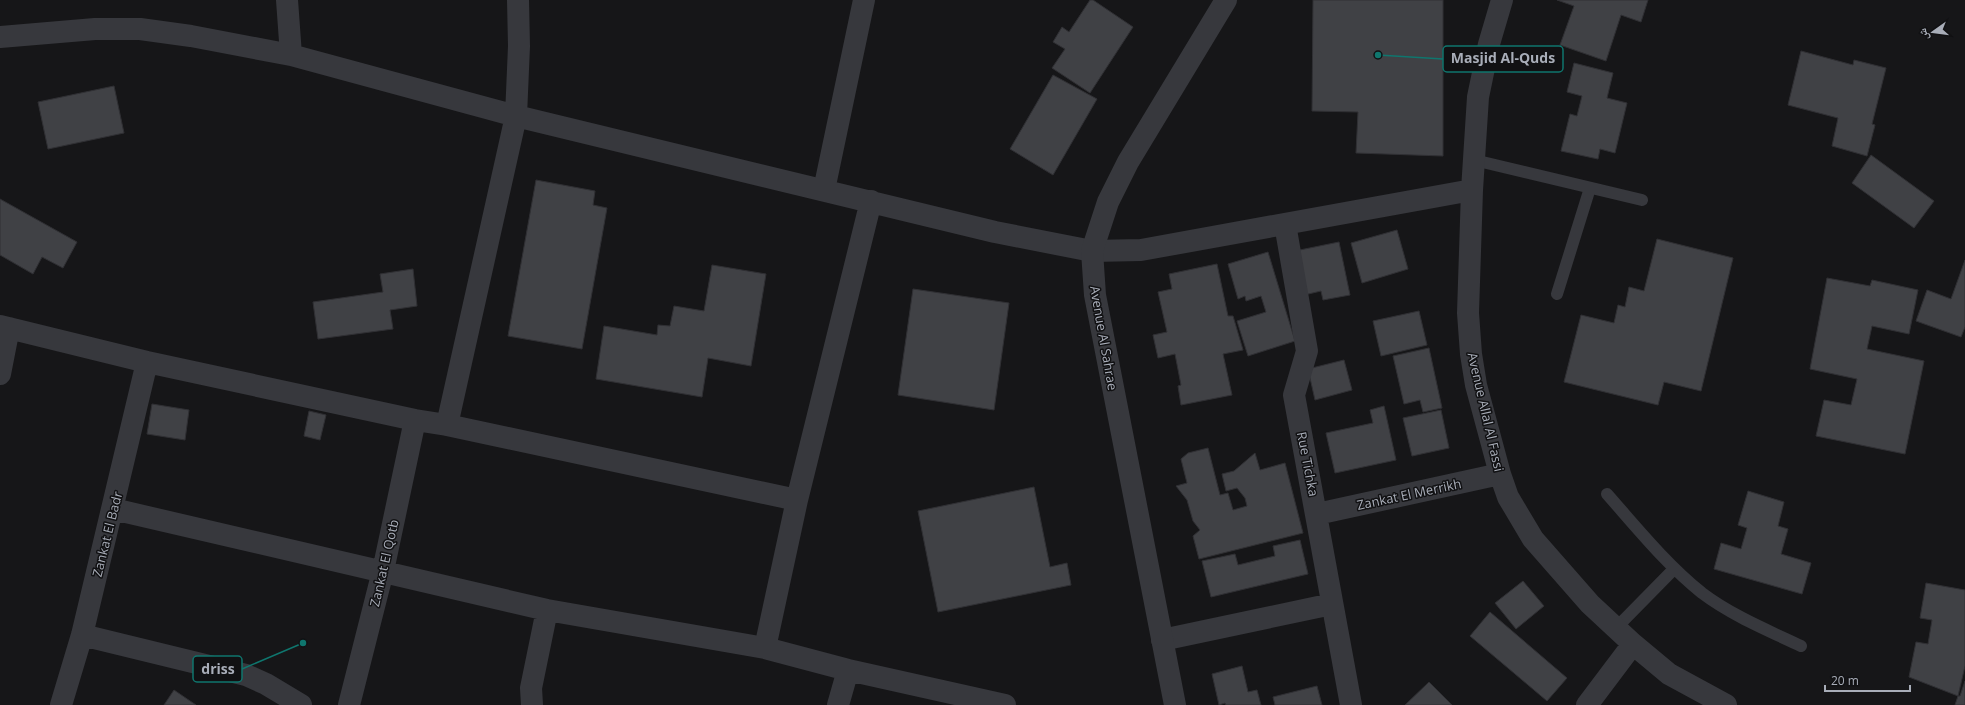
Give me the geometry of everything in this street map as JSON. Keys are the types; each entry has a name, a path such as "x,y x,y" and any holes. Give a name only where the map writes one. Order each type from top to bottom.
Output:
{"street":[{"path":"288,0 291,55"},
{"path":"447,425 516,116 519,46 518,0"},
{"path":"824,190 864,0"},
{"name":"Avenue Al Sahrae","path":"1175,705 1095,295 1092,251 1108,202 1128,162 1226,0"},
{"name":"Avenue Allal Al Fassi","path":"1502,0 1489,44 1478,97 1472,190 1468,313 1471,354 1476,385 1500,474 1508,497 1533,539 1590,604 1633,644 1669,674 1726,705"},
{"path":"0,37 95,29 140,29 191,36 291,55 516,116 995,232 1092,251 1141,250 1472,190"},
{"path":"765,648 796,500 871,201"},
{"name":"Rue Tichka","path":"1286,224 1307,351 1294,395 1351,705"},
{"path":"0,374 4,328 147,362 796,500"},
{"name":"Zankat El Badr","path":"61,705 82,635 114,509 147,362"},
{"name":"Zankat El Qotb","path":"349,705 383,571 415,420"},
{"name":"Zankat El Merrikh","path":"1317,514 1500,474"},
{"path":"114,509 547,610 765,648 982,703 1005,705"},
{"path":"1162,640 1332,604"},
{"path":"532,705 531,688 547,610"},
{"path":"82,635 246,675 266,684 301,705"},
{"path":"1588,705 1633,644"},
{"path":"838,705 848,670"}],"lane":[{"path":"1474,160 1642,200"},
{"path":"1557,294 1590,188"},
{"path":"1606,494 1674,569 1703,594 1734,612 1801,646"},
{"path":"1616,628 1674,569"}],"building":[{"path":"1090,0 1093,0 1133,27 1090,93 1052,68 1065,49 1053,42 1062,27 1069,32"},
{"path":"1313,0 1443,0 1443,156 1356,153 1358,112 1312,111"},
{"path":"1557,0 1648,0 1641,22 1621,15 1606,61 1560,45 1574,6"},
{"path":"1801,51 1853,65 1854,60 1886,68 1872,124 1875,125 1867,156 1832,146 1838,118 1788,105"},
{"path":"1574,63 1613,73 1607,98 1627,103 1615,153 1600,149 1598,159 1561,151 1570,114 1577,116 1582,96 1567,92"},
{"path":"1053,75 1097,99 1053,175 1010,149"},
{"path":"114,86 124,133 48,149 38,102"},
{"path":"1871,155 1934,201 1914,228 1852,183"},
{"path":"536,180 595,191 593,205 607,208 582,349 508,336"},
{"path":"0,199 77,242 63,268 42,257 33,274 0,255"},
{"path":"1397,230 1408,269 1362,283 1351,243"},
{"path":"1657,239 1733,258 1701,391 1664,382 1658,405 1564,382 1581,315 1614,323 1618,305 1625,307 1629,287 1644,291"},
{"path":"1339,242 1350,295 1323,300 1321,291 1304,295 1295,251"},
{"path":"1268,252 1295,341 1248,356 1237,321 1266,312 1261,296 1246,301 1245,296 1238,299 1228,264"},
{"path":"1965,260 1965,327 1961,337 1916,321 1927,290 1951,299"},
{"path":"1217,264 1228,316 1233,316 1243,350 1223,354 1232,395 1181,405 1178,386 1181,385 1175,354 1158,358 1153,335 1167,332 1158,292 1172,289 1169,274"},
{"path":"712,265 766,274 751,366 708,358 702,397 596,379 604,326 657,335 658,325 670,326 674,306 704,311"},
{"path":"413,269 417,306 390,310 393,329 318,339 313,302 383,292 380,274"},
{"path":"1827,278 1870,286 1872,280 1918,290 1909,334 1872,326 1867,349 1924,361 1905,454 1816,436 1824,400 1851,405 1857,379 1810,369"},
{"path":"913,289 1009,303 994,410 898,395"},
{"path":"1419,311 1427,345 1381,356 1373,321"},
{"path":"1429,348 1442,408 1423,412 1420,400 1404,404 1393,356"},
{"path":"1344,360 1352,390 1315,400 1308,369"},
{"path":"152,404 189,410 185,440 147,434"},
{"path":"1384,406 1396,460 1335,473 1326,433 1373,423 1370,410"},
{"path":"1441,410 1449,448 1412,456 1403,418"},
{"path":"309,411 326,415 320,440 304,436"},
{"path":"1208,448 1220,495 1228,493 1233,510 1247,506 1245,498 1237,488 1226,491 1222,474 1234,471 1255,453 1260,470 1285,463 1303,533 1199,559 1193,536 1200,530 1193,521 1187,500 1176,486 1187,483 1181,459 1188,453"},
{"path":"1034,487 1050,567 1067,563 1071,585 938,612 918,511"},
{"path":"1748,491 1784,502 1778,526 1788,529 1781,554 1811,563 1802,594 1714,569 1721,543 1741,549 1747,528 1738,525"},
{"path":"1300,540 1308,574 1211,597 1202,561 1235,554 1238,565 1275,556 1273,546"},
{"path":"1523,581 1544,606 1516,629 1495,603"},
{"path":"1926,583 1965,590 1965,666 1958,696 1909,677 1916,642 1928,644 1932,620 1920,618"},
{"path":"1490,612 1567,678 1547,701 1470,636"},
{"path":"1242,666 1248,692 1257,690 1261,705 1226,705 1225,703 1219,705 1212,674"},
{"path":"1965,681 1965,705 1955,705 1958,696 1960,696"},
{"path":"1429,682 1452,705 1405,705"},
{"path":"1317,686 1322,705 1275,705 1273,697"},
{"path":"174,690 196,705 164,705"}],"place":[{"name":"Masjid Al-Quds","path":"1378,55"},
{"name":"driss","path":"303,643"}]}
